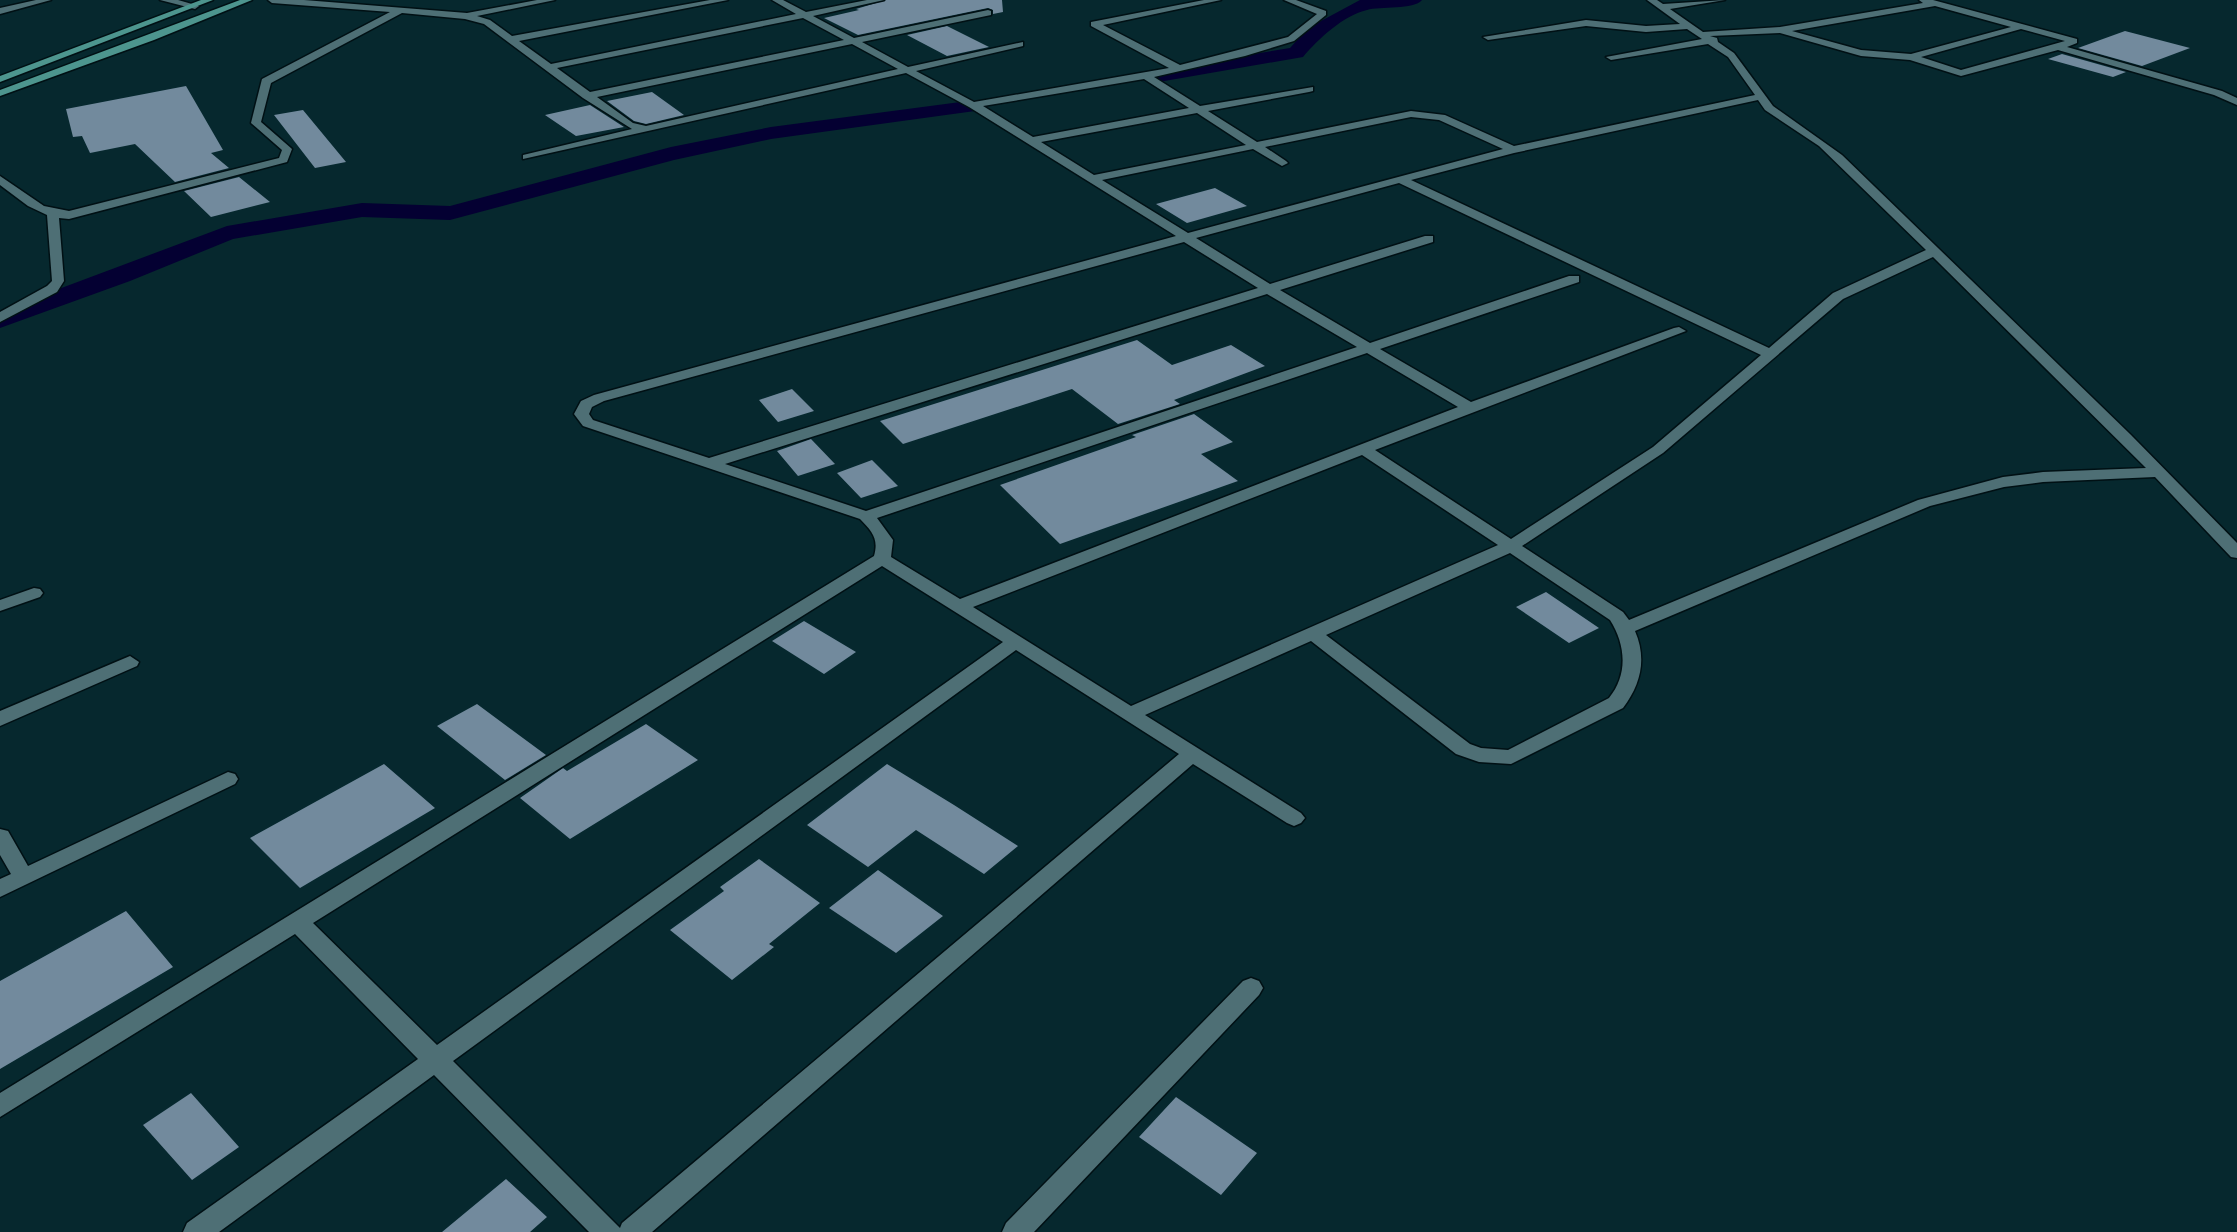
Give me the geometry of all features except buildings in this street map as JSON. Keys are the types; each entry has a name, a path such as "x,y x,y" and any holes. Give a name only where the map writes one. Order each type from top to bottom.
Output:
{"main road":[{"path":"0,79 209,0"},
{"path":"0,93 248,0"}],"street":[{"path":"0,11 47,0"},
{"path":"164,0 195,6"},
{"path":"272,0 466,16 487,22 629,125 646,129"},
{"path":"0,179 42,212 53,215 82,213 283,160 287,154 286,150 256,123 266,81 422,0"},
{"path":"466,16 550,0"},
{"path":"512,39 724,0"},
{"path":"776,0 973,105 1269,289 1470,408"},
{"path":"550,67 880,0"},
{"path":"1179,69 1094,24 1217,0"},
{"path":"973,105 1146,76 1291,39 1320,18 1323,13 1288,0"},
{"path":"1657,4 1721,0"},
{"path":"1780,30 1863,54 1911,57 1961,73 2074,41 1923,0"},
{"path":"1488,37 1586,23 1703,33 1780,30 1947,0"},
{"path":"1657,4 1703,33 1731,55 1769,108 1823,144 2160,472 2237,553"},
{"path":"587,96 988,13"},
{"path":"1911,57 2021,26"},
{"path":"1611,57 1703,33"},
{"path":"527,157 1020,44"},
{"path":"2058,47 2218,93 2237,102"},
{"path":"1146,76 1282,163"},
{"path":"1031,141 1309,89"},
{"path":"0,1106 882,559 886,540 883,532 866,516 588,423 581,414 586,404 600,398 1400,179 1513,150 1760,97"},
{"path":"1093,179 1411,114 1441,117 1513,150"},
{"path":"1400,179 1770,354"},
{"path":"5,316 52,289 58,281 53,215"},
{"path":"711,463 1429,239"},
{"path":"1130,714 1511,546 1658,450 1838,296 1935,251"},
{"path":"866,516 1574,279"},
{"path":"959,606 1470,408 1679,331"},
{"path":"1313,634 1463,749 1479,755 1498,758 1511,757 1616,703 1624,694 1629,683 1633,646 1626,628 1617,616 1363,449"},
{"path":"1626,628 1924,503 1964,491 2043,477 2160,472"},
{"path":"882,559 1294,818"},
{"path":"0,606 34,593"},
{"path":"197,1232 1016,642"},
{"path":"0,719 130,662"},
{"path":"632,1232 1192,754"},
{"path":"0,889 228,778"},
{"path":"0,837 24,877"},
{"path":"297,922 608,1232"},
{"path":"1016,1232 1251,988"}],"waterway":[{"path":"1153,77 1296,53 1314,32 1361,5 1413,0"},
{"path":"0,320 121,276 227,233 362,210 450,213 671,154 771,133 968,107"}]}
